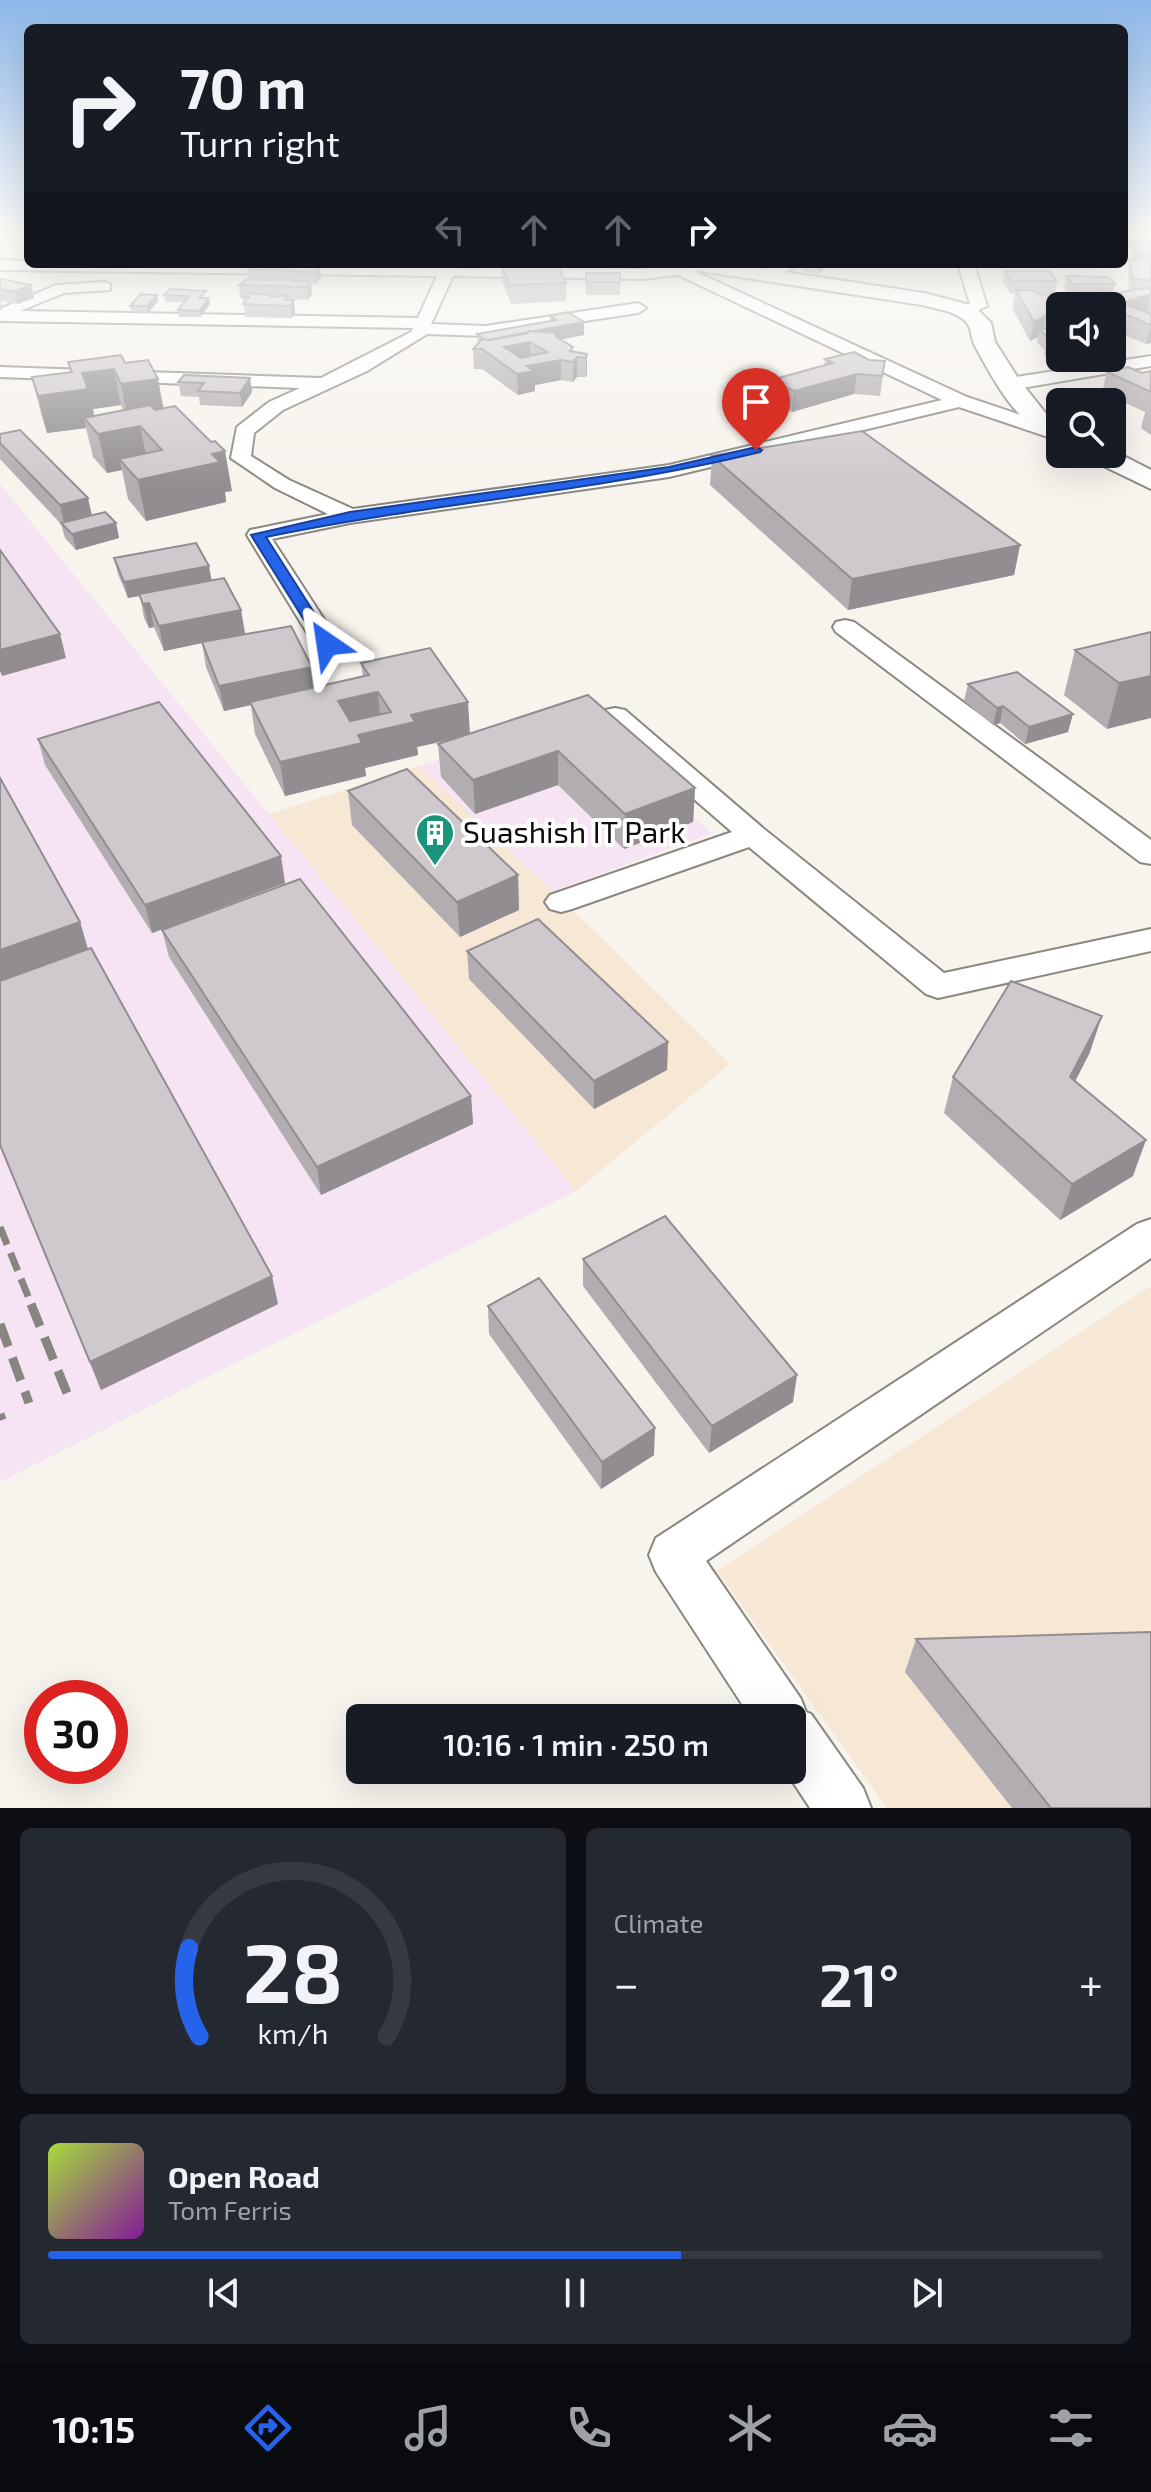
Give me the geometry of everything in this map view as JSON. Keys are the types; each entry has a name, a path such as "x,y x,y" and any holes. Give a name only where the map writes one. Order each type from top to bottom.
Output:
{"main road":[{"path":"976,315 984,342 1010,384 1038,420 1046,425"},
{"path":"986,315 1001,323"},
{"path":"1024,356 1047,388"},
{"path":"1126,447 1151,461"},
{"path":"1126,468 1151,481"}],"street":[{"path":"14,315 423,326 486,331 589,315"},
{"path":"350,516 282,484 241,458 244,431 276,406 418,335 428,315"},
{"path":"790,315 960,401 1046,429"},
{"path":"1010,384 1151,361"},
{"path":"0,372 324,384"},
{"path":"327,644 258,535 350,516 642,481 669,471 960,401"},
{"path":"845,627 1151,855"},
{"path":"615,716 753,835 938,986 1151,940"},
{"path":"561,902 753,835"},
{"path":"773,1704 673,1555 1151,1236"},
{"path":"806,1754 843,1808"}],"shaded area":[{"path":"0,484 576,1191 0,1482"},
{"path":"581,715 712,833 553,891 419,766"},
{"name":"Suashish IT Park","path":"419,766 553,891 730,1064 576,1191 269,814"},
{"path":"1151,1286 1151,1808 887,1808 717,1571"}],"building":[{"path":"573,315 584,322 488,340 477,334 556,320 550,316"},
{"path":"1030,315 1045,315 1034,322"},
{"path":"1128,315 1151,315 1151,325"},
{"path":"556,333 555,336 573,347 570,351 587,354 586,358 527,366 534,371 517,374 482,349 473,349 482,339","holes":["530,342 547,352 521,358 504,347"]},
{"path":"854,352 869,360 885,361 882,376 857,374 794,391 771,380 833,363 825,359"},
{"path":"121,355 125,363 148,360 158,379 121,384 114,369 82,373 88,389 38,396 32,377 72,372 68,362"},
{"path":"1126,367 1142,373 1151,371 1151,392 1107,372 1126,372"},
{"path":"184,375 250,378 240,393 198,391 204,383 178,382"},
{"path":"150,405 155,410 175,406 211,442 215,441 225,451 212,454 220,462 138,480 119,459 162,450 140,426 98,434 84,418"},
{"path":"20,430 88,498 60,505 0,443 0,434"},
{"path":"862,431 1020,545 852,579 712,456"},
{"path":"105,512 116,523 72,534 61,523"},
{"path":"196,543 209,566 124,582 114,558"},
{"path":"0,550 60,634 0,650"},
{"path":"224,578 241,610 159,626 149,603 143,604 139,594"},
{"path":"291,626 312,667 219,686 202,642"},
{"path":"1151,632 1151,676 1119,683 1075,650"},
{"path":"430,648 468,702 411,715 415,722 358,735 362,743 280,762 250,702 369,675 361,663","holes":["378,692 391,712 350,721 338,701"]},
{"path":"1017,672 1073,714 1029,727 1003,706 997,708 968,684"},
{"path":"588,695 695,788 625,814 558,751 473,780 438,744"},
{"path":"159,702 281,856 145,905 38,739"},
{"path":"407,769 518,875 457,902 348,791"},
{"path":"0,778 80,922 0,950"},
{"path":"300,879 471,1096 317,1167 162,930"},
{"path":"538,919 668,1042 594,1081 467,951"},
{"path":"91,948 272,1276 90,1362 0,1145 0,981"},
{"path":"1011,981 1102,1016 1070,1077 1146,1140 1072,1184 953,1077"},
{"path":"665,1216 797,1375 712,1426 583,1259"},
{"path":"539,1278 655,1428 602,1462 488,1306"},
{"path":"1151,1632 1151,1808 1051,1808 916,1639"}],"railway":[{"path":"0,1227 32,1306"},
{"path":"31,1304 71,1403"},
{"path":"0,1324 29,1403"},
{"path":"0,1414 2,1420"}],"place":[{"name":"Suashish IT Park","path":"435,867"}],"route":[{"path":"327,644 258,535 350,516 669,471 756,450"}]}
